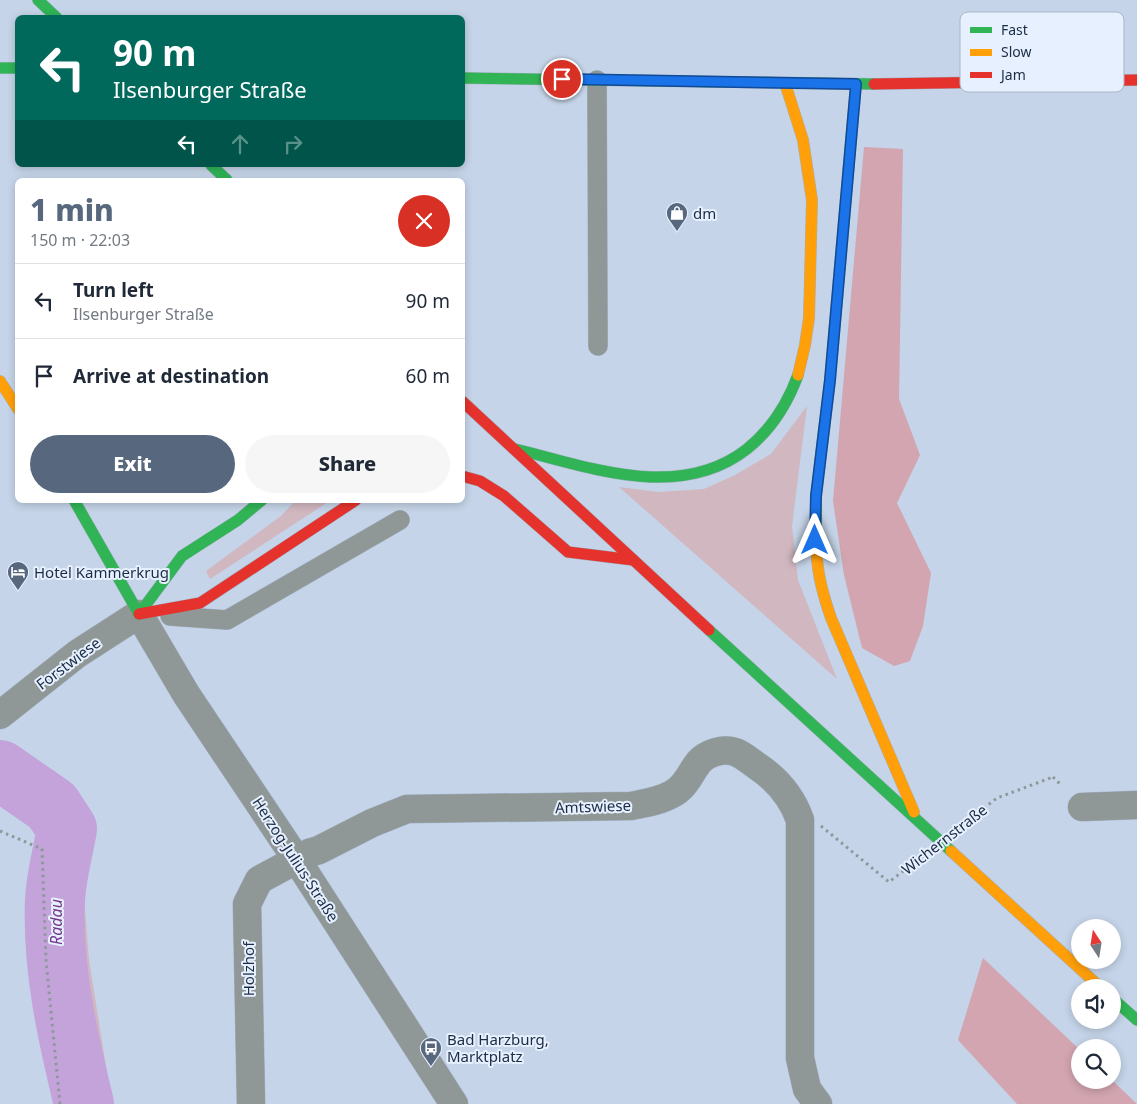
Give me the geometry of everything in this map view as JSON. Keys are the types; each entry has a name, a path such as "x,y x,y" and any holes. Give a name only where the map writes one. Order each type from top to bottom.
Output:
{"main road":[{"path":"38,0 54,15"},
{"path":"0,68 15,68"},
{"path":"465,78 856,84 960,83"},
{"path":"1124,80 1137,80"},
{"path":"514,449 638,476 660,478 683,477 705,472 746,451 764,435 779,417 791,396 803,362 808,334 812,200 803,139 785,83"},
{"path":"856,84 830,380 816,496 816,555 820,585 831,618 918,820"},
{"path":"214,167 225,178"},
{"path":"0,381 15,404"},
{"path":"465,403 633,560 1091,979"},
{"path":"465,477 480,481 504,496 568,552 633,560"},
{"name":"Herzog-Julius-Straße","path":"76,503 139,614"},
{"path":"139,614 182,556 238,520 258,503"},
{"path":"139,614 200,603 351,503"},
{"path":"1121,1006 1137,1020"}],"street":[{"name":"Forstwiese","path":"0,715 77,654 139,614"},
{"name":"Herzog-Julius-Straße","path":"139,614 186,694 297,860 454,1104"},
{"name":"Amtswiese","path":"297,860 372,823 407,809 631,806 652,802 673,794 687,782 700,761 718,751 735,752 766,772 783,788 794,804 800,820 800,1058 807,1089 818,1104"},
{"path":"1082,807 1137,805"},
{"name":"Holzhof","path":"251,1104 247,904 260,880 297,860"}],"lane":[{"path":"597,80 598,346"},
{"path":"139,614 226,620 400,520"}],"path":[{"name":"Wichernstraße","path":"821,826 889,882 997,798 1053,777"},
{"path":"0,831 42,849 46,960 60,1104"}],"shaded area":[{"path":"864,147 903,149 899,399 920,455 897,503 931,573 923,626 910,661 894,666 862,648 844,575 833,501"},
{"path":"807,406 792,526 798,580 837,679 619,487 658,492 704,489 735,475 771,454"},
{"path":"293,503 326,503 210,579 206,571 281,516"},
{"path":"71,802 78,822 89,960 112,1104 62,1104 48,962 44,809"},
{"path":"983,958 1071,1041 1071,1089 1121,1089 1137,1104 1017,1104 958,1040"}],"waterway":[{"name":"Radau","path":"0,770 52,806 67,829 58,873 55,900 56,952 62,1003 84,1104"}],"traffic: fast":[{"path":"38,0 54,15"},
{"path":"0,68 15,68"},
{"path":"465,78 874,84"},
{"path":"816,537 816,496 830,380 856,84"},
{"path":"213,167 225,178"},
{"path":"515,449 603,471 634,476 663,477 693,474 721,465 747,449 756,441 778,416 798,375"},
{"path":"76,503 139,614"},
{"path":"139,614 182,556 238,520 258,503"},
{"path":"709,630 951,851"},
{"path":"1121,1006 1137,1020"}],"traffic: slow":[{"path":"785,83 803,140 812,200 809,318 798,375"},
{"path":"0,381 15,404"},
{"path":"816,537 820,578 831,618 914,812"},
{"path":"951,851 1091,979"}],"traffic: jam":[{"path":"1124,80 1137,80"},
{"path":"874,84 960,83"},
{"path":"465,404 709,630"},
{"path":"465,477 480,481 504,496 568,552 633,560"},
{"path":"139,614 200,603 351,503"}],"place":[{"name":"dm","path":"677,232"},
{"name":"Hotel Kammerkrug","path":"18,591"},
{"name":"Bad Harzburg, Marktplatz","path":"431,1067"}],"route":[{"path":"562,79 856,84 830,380 816,496 815,540"}]}
